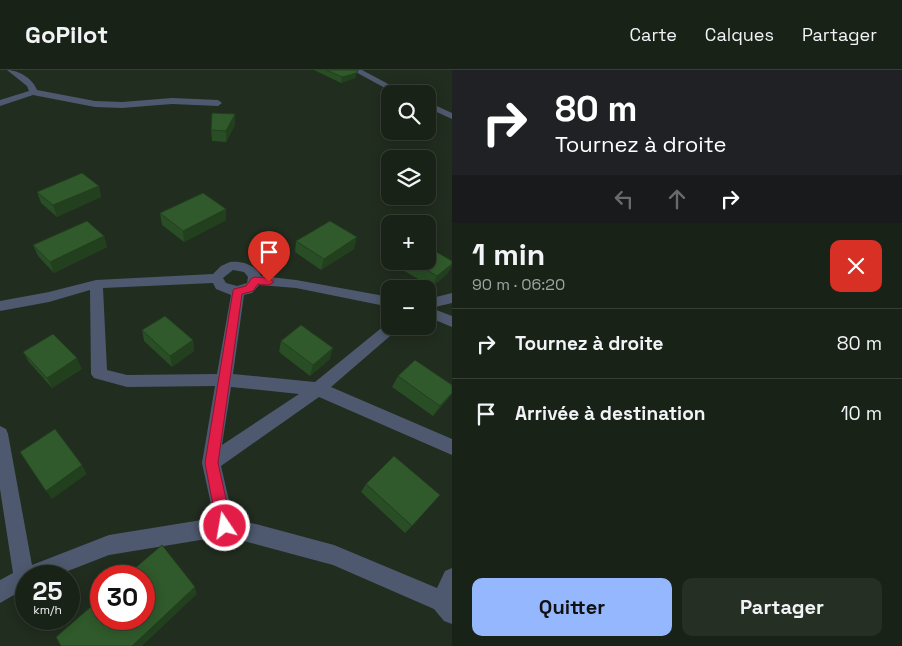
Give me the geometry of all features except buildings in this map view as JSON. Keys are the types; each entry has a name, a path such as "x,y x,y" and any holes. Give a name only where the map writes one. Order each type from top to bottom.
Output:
{"street":[{"path":"11,70 31,85 33,92"},
{"path":"356,70 385,85"},
{"path":"0,103 33,92 95,104 179,101 218,103"},
{"path":"436,109 452,116"},
{"path":"217,278 225,268 237,266 248,268 255,276 255,280"},
{"path":"217,278 221,286 231,291 249,288 255,280"},
{"path":"0,306 49,297 96,284 217,278"},
{"path":"255,280 296,284 381,300"},
{"path":"96,284 99,374 127,381 224,380 318,388 452,448"},
{"path":"225,526 211,463 238,291"},
{"path":"436,302 452,298"},
{"path":"436,315 452,322"},
{"path":"211,463 318,388 381,335"},
{"path":"0,434 24,565"},
{"path":"57,565 109,545 225,526 334,554 447,607 452,578"},
{"path":"0,592 15,583"}],"route":[{"path":"225,526 211,463 238,291 249,288 255,280 269,282"}]}
